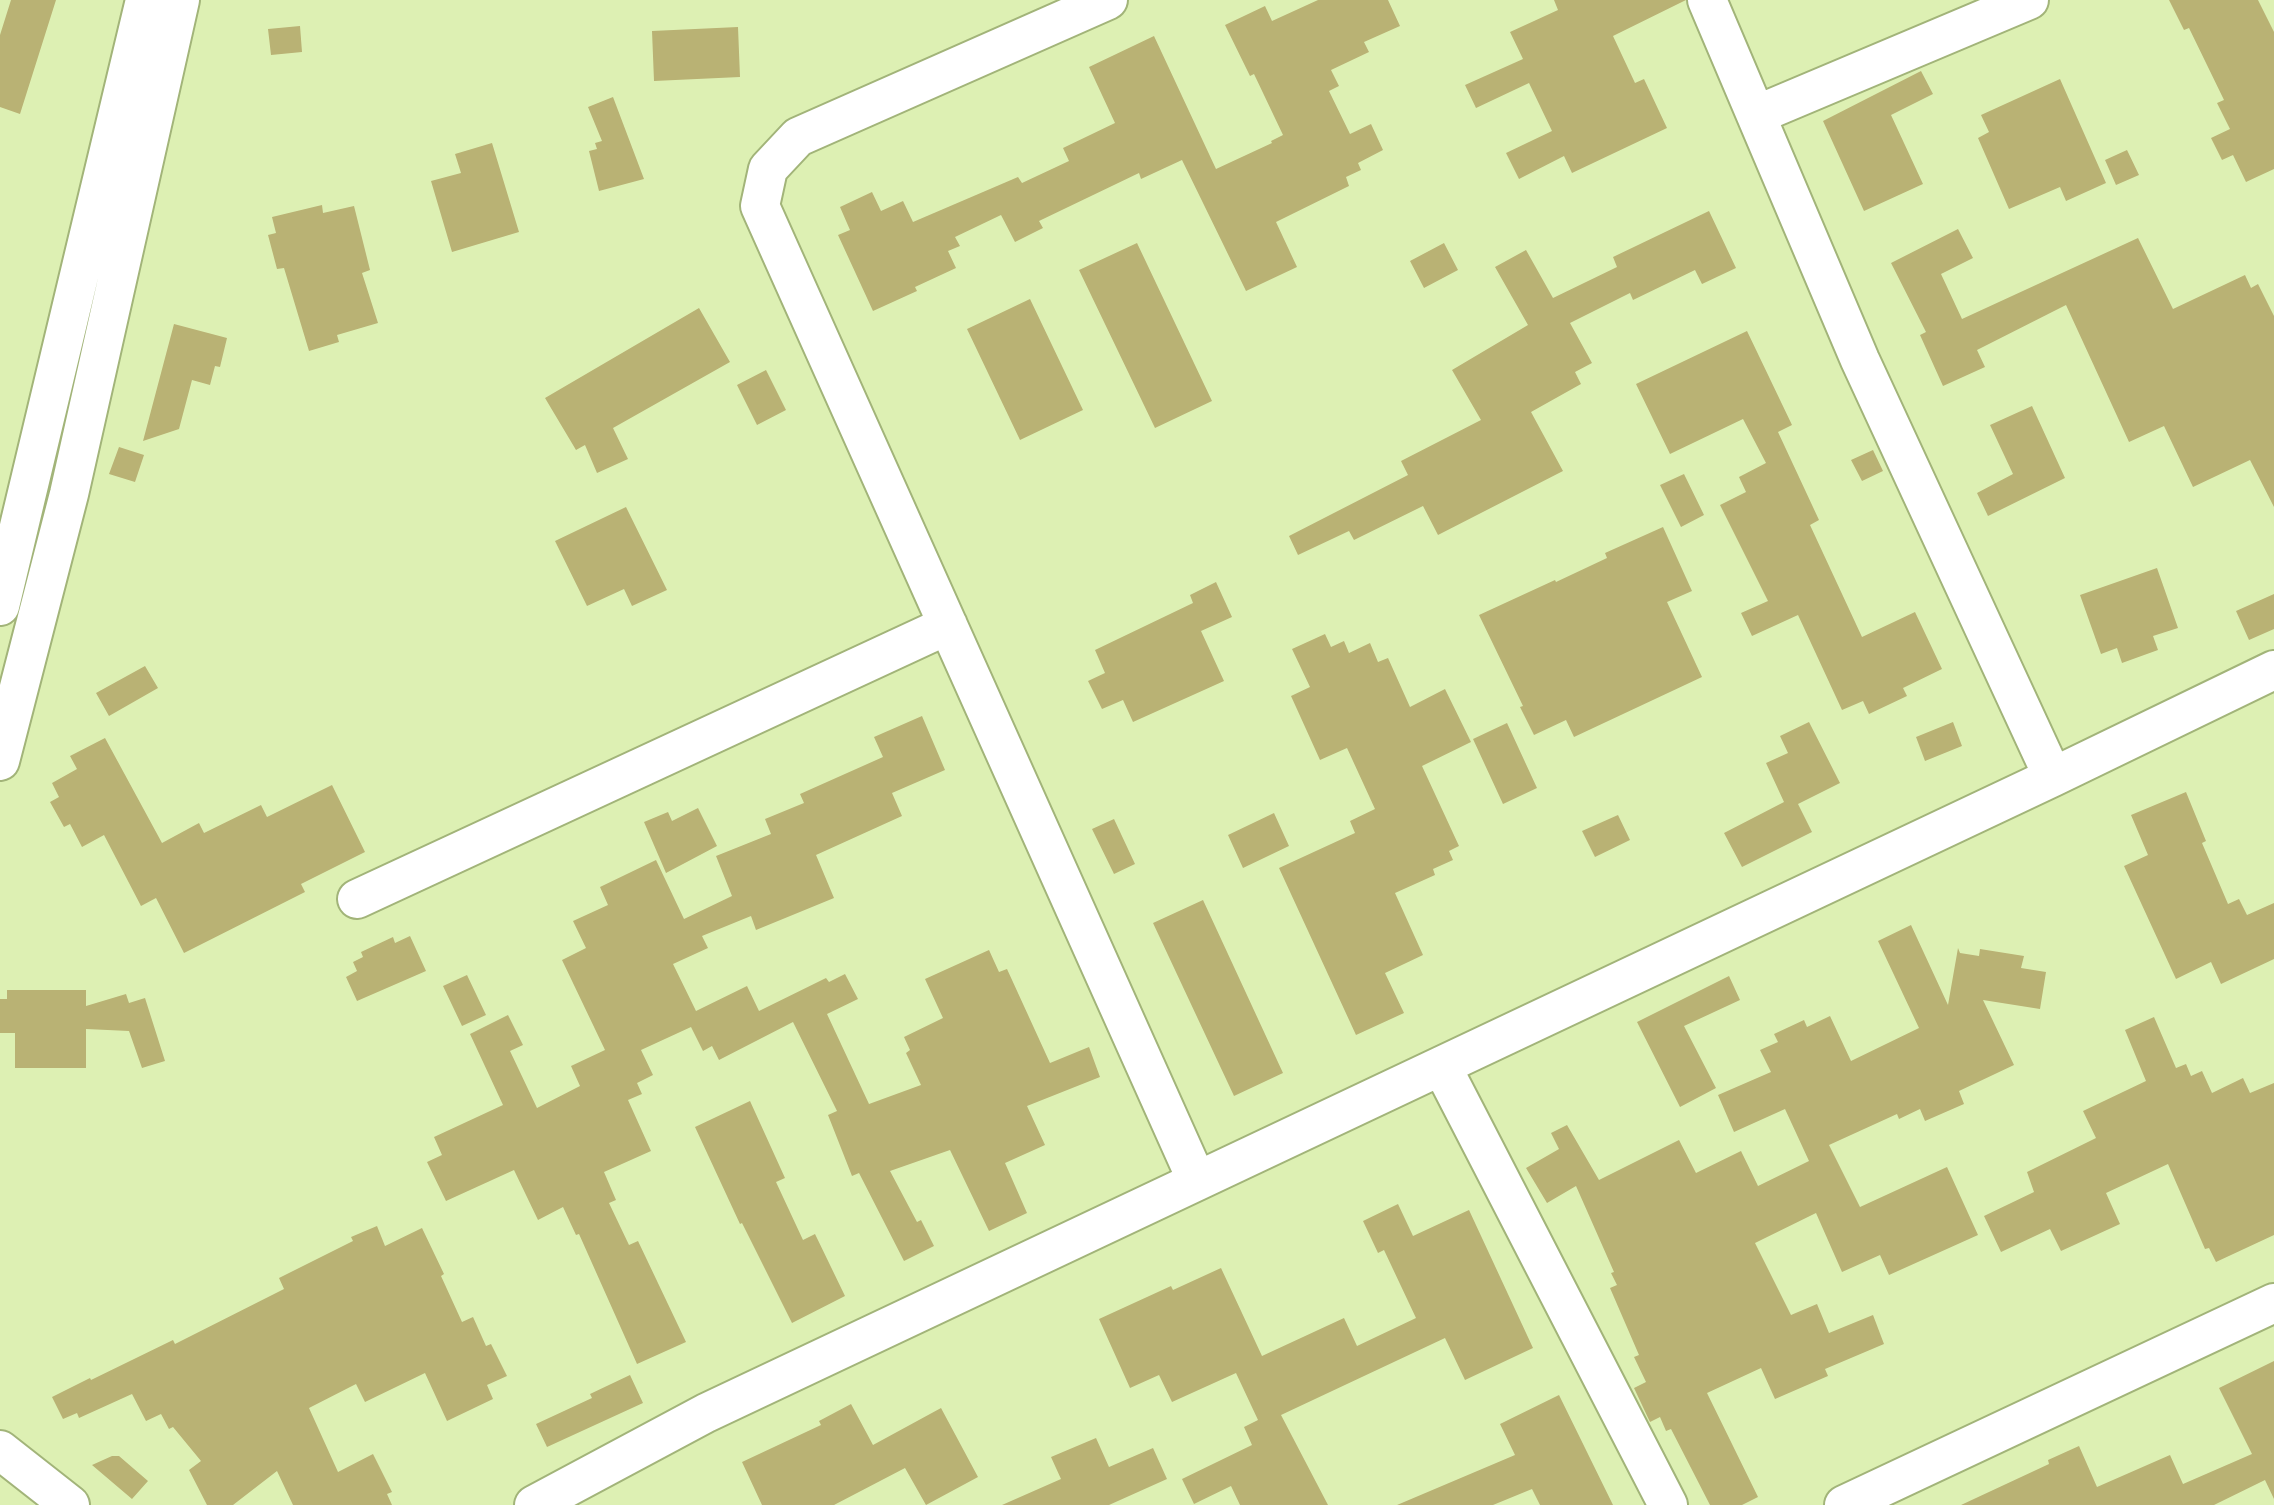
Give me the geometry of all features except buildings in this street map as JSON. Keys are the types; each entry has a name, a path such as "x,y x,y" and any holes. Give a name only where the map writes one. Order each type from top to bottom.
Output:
{"street":[{"path":"0,606 145,0"},
{"path":"0,761 69,494 180,0"},
{"path":"1108,0 798,137 768,169 760,206 1197,1181"},
{"path":"1707,0 1860,360 2053,777"},
{"path":"1756,115 2029,0"},
{"path":"357,900 948,625"},
{"path":"534,1505 706,1413 1442,1067 2274,670"},
{"path":"1442,1067 1668,1505"},
{"path":"1844,1505 2274,1303"},
{"path":"0,1450 70,1505"}]}
